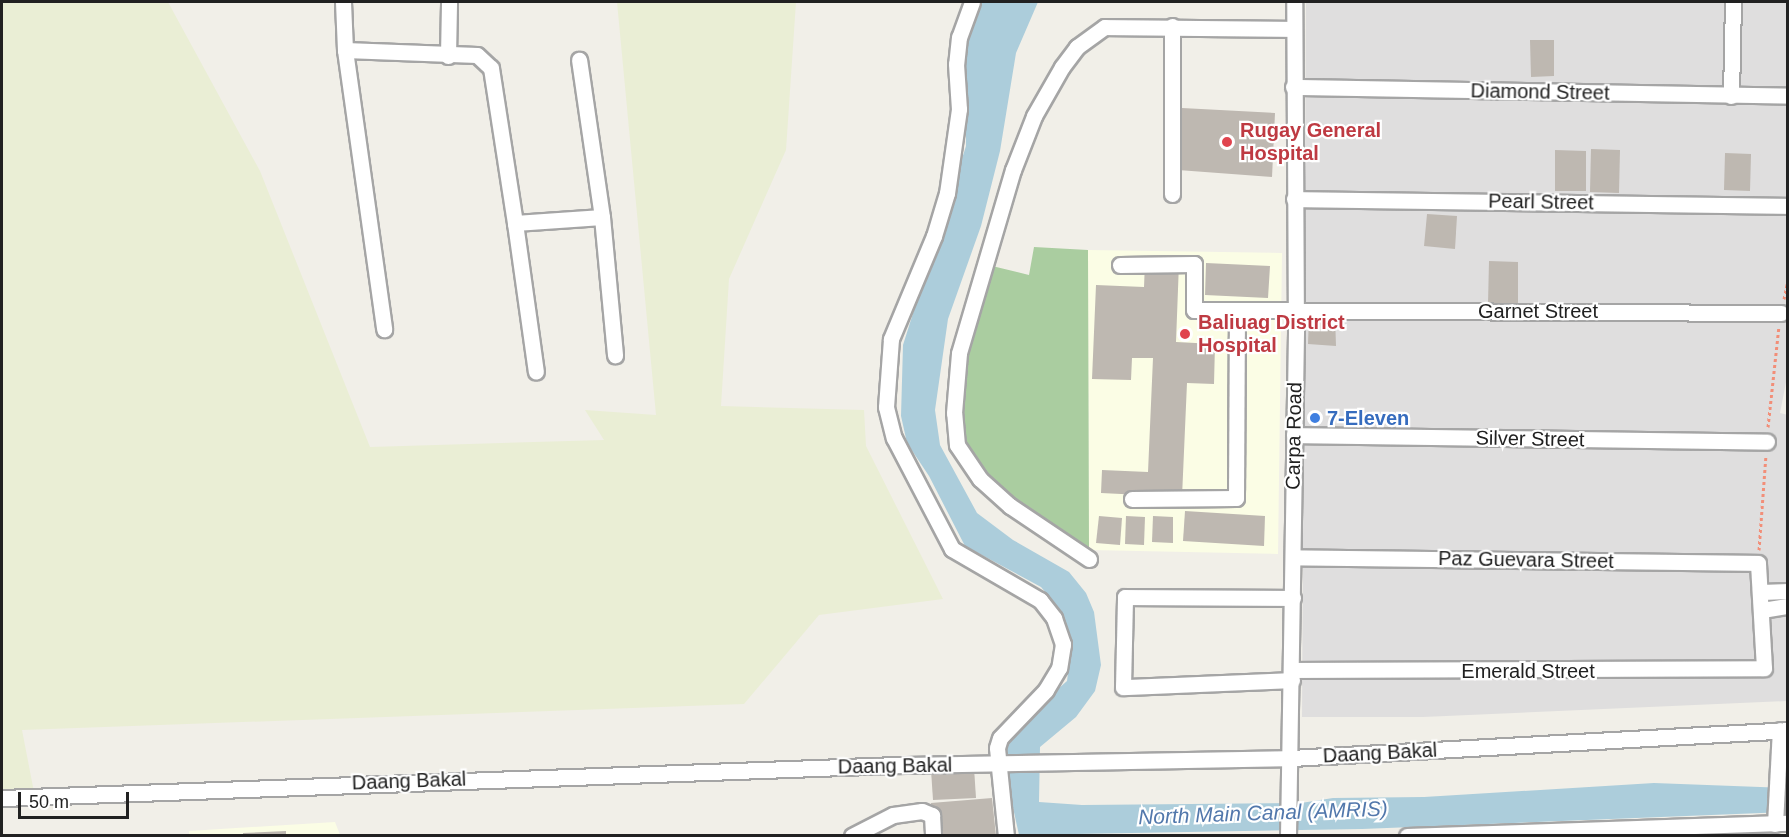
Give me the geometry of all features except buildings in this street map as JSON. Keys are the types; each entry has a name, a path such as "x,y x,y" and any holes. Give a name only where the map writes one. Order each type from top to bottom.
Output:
{"street":[{"path":"343,2 345,50 384,329"},
{"path":"448,56 449,2"},
{"path":"972,2 958,46 959,109 947,193 934,236 891,339 886,407 897,446 952,549 1040,600 1054,618 1063,644 1059,668 1047,690 1000,738 1006,836"},
{"name":"Carpa Road","path":"1288,833 1293,598 1294,2"},
{"path":"1731,96 1733,2"},
{"path":"1172,26 1172,194"},
{"path":"1089,559 1010,506 964,460 957,445 954,413 959,353 1012,170 1034,116 1062,67 1077,47 1105,27 1294,29"},
{"path":"345,50 448,56 477,55 491,68 536,372"},
{"path":"579,60 602,217 615,355"},
{"name":"Diamond Street","path":"1293,87 1788,96"},
{"name":"Pearl Street","path":"1294,199 1788,206"},
{"path":"515,223 602,217"},
{"name":"Garnet Street","path":"1120,265 1194,264 1194,310 1781,314"},
{"path":"1132,499 1236,498 1237,312"},
{"name":"Silver Street","path":"1294,435 1767,442"},
{"name":"Paz Guevara Street","path":"1293,557 1758,564"},
{"path":"1758,564 1762,610 1788,606"},
{"path":"1761,592 1788,591"},
{"name":"Emerald Street","path":"1293,598 1125,597 1123,687 1292,675 1764,668 1762,610"},
{"path":"1407,836 1781,823 1784,730"},
{"name":"Daang Bakal","path":"2,798 489,778 1291,758 1784,730"},
{"path":"852,836 893,815 922,810 932,815 933,836"}],"path":[{"path":"1758,564 1767,442 1781,314 1788,280"}],"shaded area":[{"path":"2,2 168,2 260,171 370,447 604,440 585,410 656,415 617,2 796,2 786,150 729,279 721,406 864,410 866,446 943,599 819,615 744,704 22,730 34,792 2,793"},
{"path":"1306,2 1787,2 1788,372 1780,413 1788,415 1787,701 1423,717 1302,717"},
{"name":"Baliuag District Hospital","path":"1088,250 1282,253 1278,554 1089,550"},
{"path":"335,822 340,835 189,836 189,831"}],"green space":[{"path":"1034,247 1088,250 1089,550 1076,554 962,455 962,390 969,318 988,265 1029,275"}],"water":[{"name":"North Main Canal (AMRIS)","path":"980,2 1038,2 1016,53 1000,151 981,226 948,319 935,410 940,445 977,513 1013,540 1069,572 1086,593 1094,612 1101,665 1095,691 1076,717 1040,747 1039,802 1082,805 1301,803 1333,798 1424,797 1654,783 1787,788 1787,812 1362,829 1019,835 1005,771 1006,749 1010,737 1022,721 1067,681 1071,649 1058,607 1041,587 965,546 929,476 907,443 901,416 903,345 966,146 965,52"}],"place":[{"name":"Rugay General Hospital","path":"1227,142"},
{"name":"Baliuag District Hospital","path":"1185,334"},
{"name":"7-Eleven","path":"1315,418"}]}
